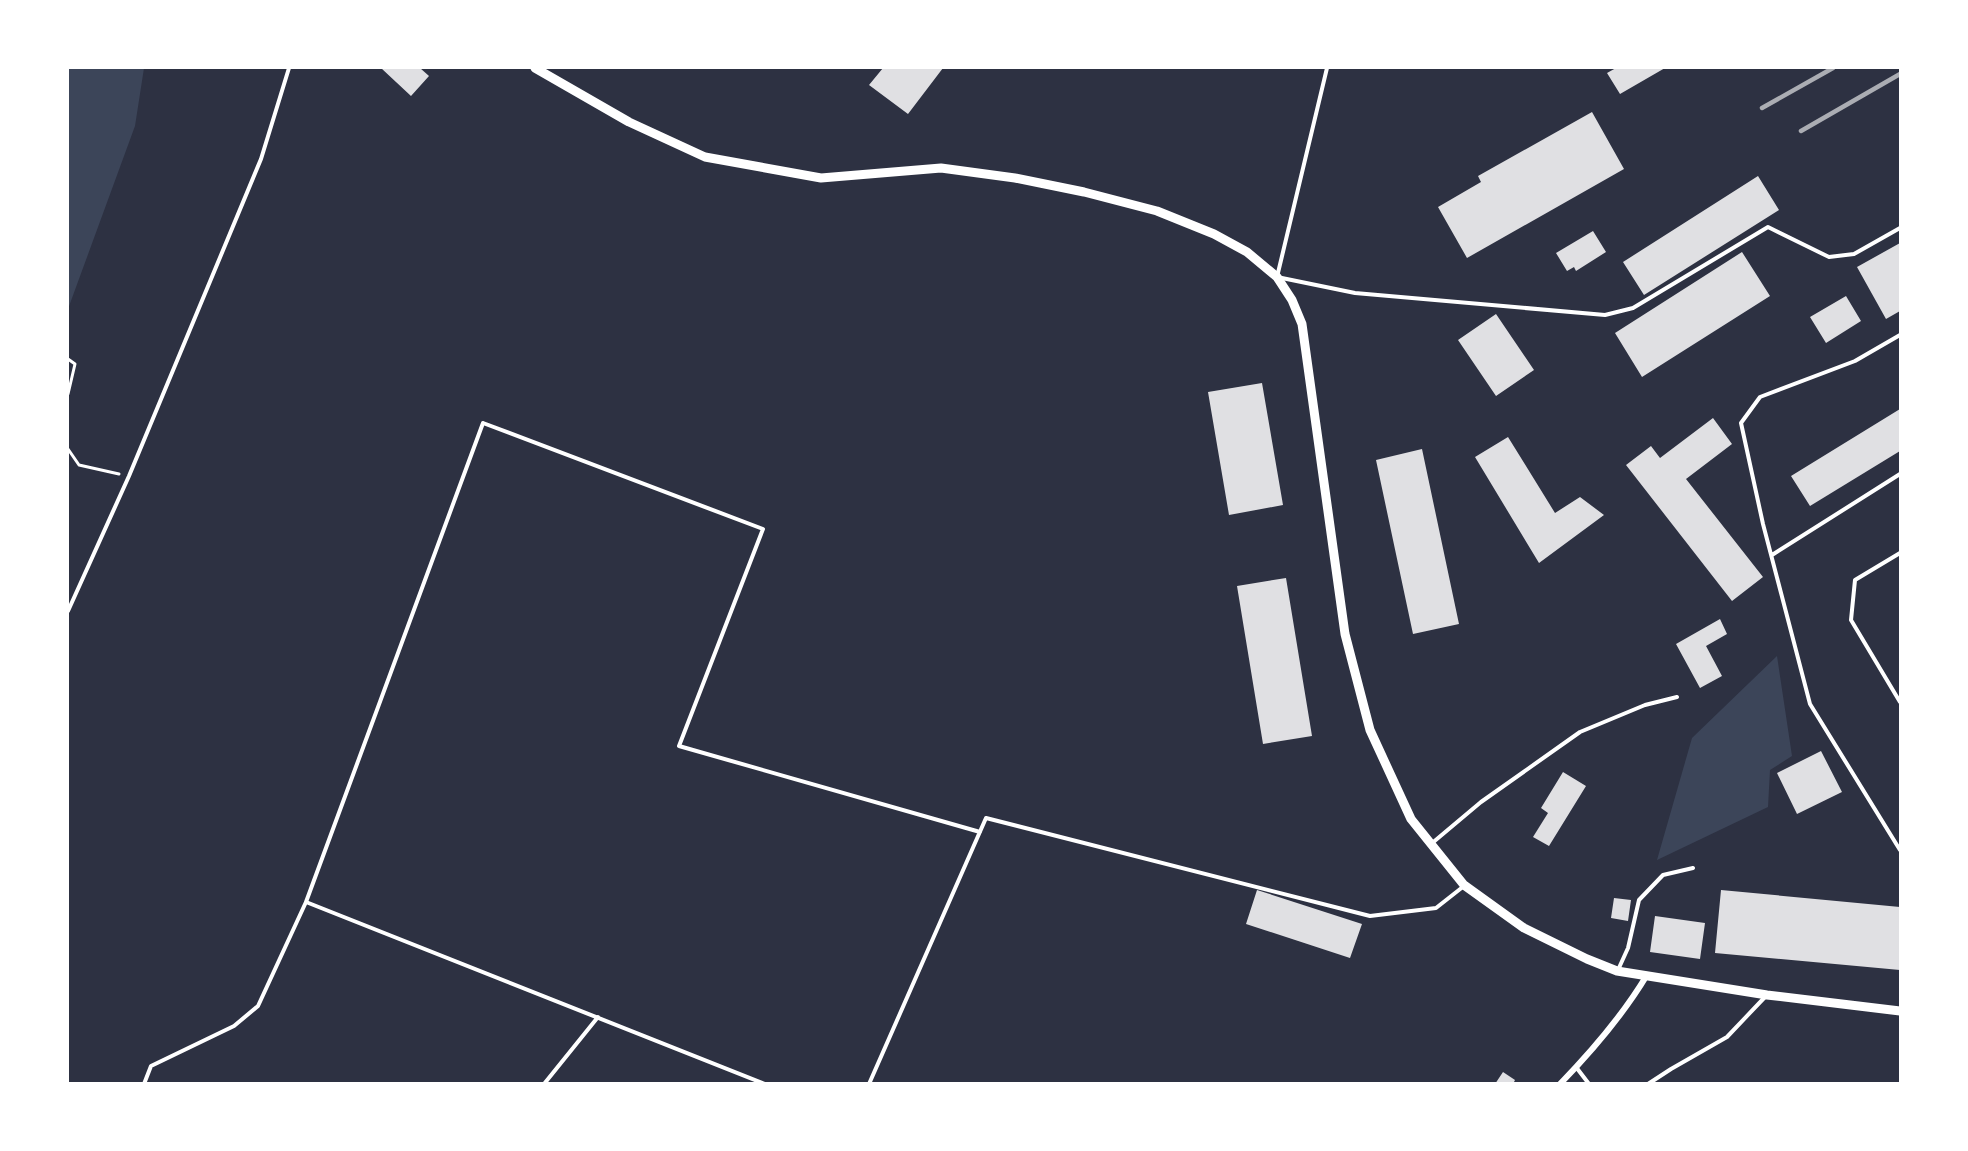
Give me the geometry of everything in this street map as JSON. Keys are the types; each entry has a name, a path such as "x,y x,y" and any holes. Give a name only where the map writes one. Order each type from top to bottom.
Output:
{"street":[{"path":"535,68 629,122 705,157 821,178 941,168 1015,178 1084,192 1157,211 1214,234 1247,252 1277,277 1292,300 1302,324 1345,634 1370,730 1412,819 1464,885 1524,928 1617,971 1767,995 1900,1011"},
{"path":"1560,1083 1620,1016 1647,975"}],"lane":[{"path":"68,611 129,476 261,159 289,68"},
{"path":"1327,68 1277,277 1355,292 1605,315 1633,308 1768,227 1828,257 1854,254 1900,228"},
{"path":"1900,335 1855,361 1760,397 1741,423 1810,704 1900,850"},
{"path":"144,1083 151,1066 234,1026 258,1006 306,902 483,423 763,529 679,746 980,832"},
{"path":"1772,555 1900,474"},
{"path":"1900,553 1855,580 1851,620 1900,702"},
{"path":"1431,844 1481,802 1580,732 1645,705 1677,698"},
{"path":"869,1083 986,818 1370,916 1436,908 1464,885"},
{"path":"1617,971 1628,948 1639,900 1664,875 1693,867"},
{"path":"306,902 765,1083"},
{"path":"1648,1083 1727,1037 1767,995"},
{"path":"544,1083 598,1017"},
{"path":"1576,1067 1589,1083"}],"path":[{"path":"68,359 75,364 68,394"},
{"path":"68,449 79,465 129,476"}],"shaded area":[{"path":"68,68 144,68 135,126 68,309"},
{"path":"1777,656 1792,756 1770,770 1768,807 1657,860 1692,738"}],"building":[{"path":"381,68 420,68 429,76 411,96"},
{"path":"883,68 943,68 908,114 869,85"},
{"path":"1616,68 1665,68 1620,94 1607,73"},
{"path":"1592,112 1624,169 1467,258 1438,207 1481,182 1478,176"},
{"path":"1758,176 1779,210 1644,295 1623,262"},
{"path":"1593,231 1606,252 1576,271 1574,267 1567,271 1556,253"},
{"path":"1900,243 1900,311 1886,319 1857,267"},
{"path":"1742,252 1770,296 1642,377 1615,333"},
{"path":"1846,296 1861,321 1826,343 1810,317"},
{"path":"1496,314 1534,370 1496,396 1458,340"},
{"path":"1262,383 1283,505 1229,515 1208,392"},
{"path":"1900,409 1900,451 1810,506 1791,476"},
{"path":"1713,418 1732,444 1686,479 1763,577 1732,601 1626,465 1651,446 1660,458"},
{"path":"1508,437 1555,513 1580,497 1604,515 1539,563 1475,457"},
{"path":"1422,449 1459,624 1413,634 1376,460"},
{"path":"1286,578 1312,736 1263,744 1237,586"},
{"path":"1720,619 1727,634 1706,646 1722,676 1700,688 1676,644"},
{"path":"1821,751 1842,792 1797,814 1777,773"},
{"path":"1563,772 1586,786 1549,846 1533,837 1548,813 1541,808"},
{"path":"1257,890 1362,924 1350,958 1246,924"},
{"path":"1721,890 1900,907 1900,970 1715,953"},
{"path":"1614,898 1631,900 1628,921 1611,918"},
{"path":"1655,916 1705,923 1700,959 1650,952"},
{"path":"1503,1072 1515,1080 1513,1084 1495,1084"}],"railway":[{"path":"1762,108 1833,68"},
{"path":"1801,131 1900,74"}]}
